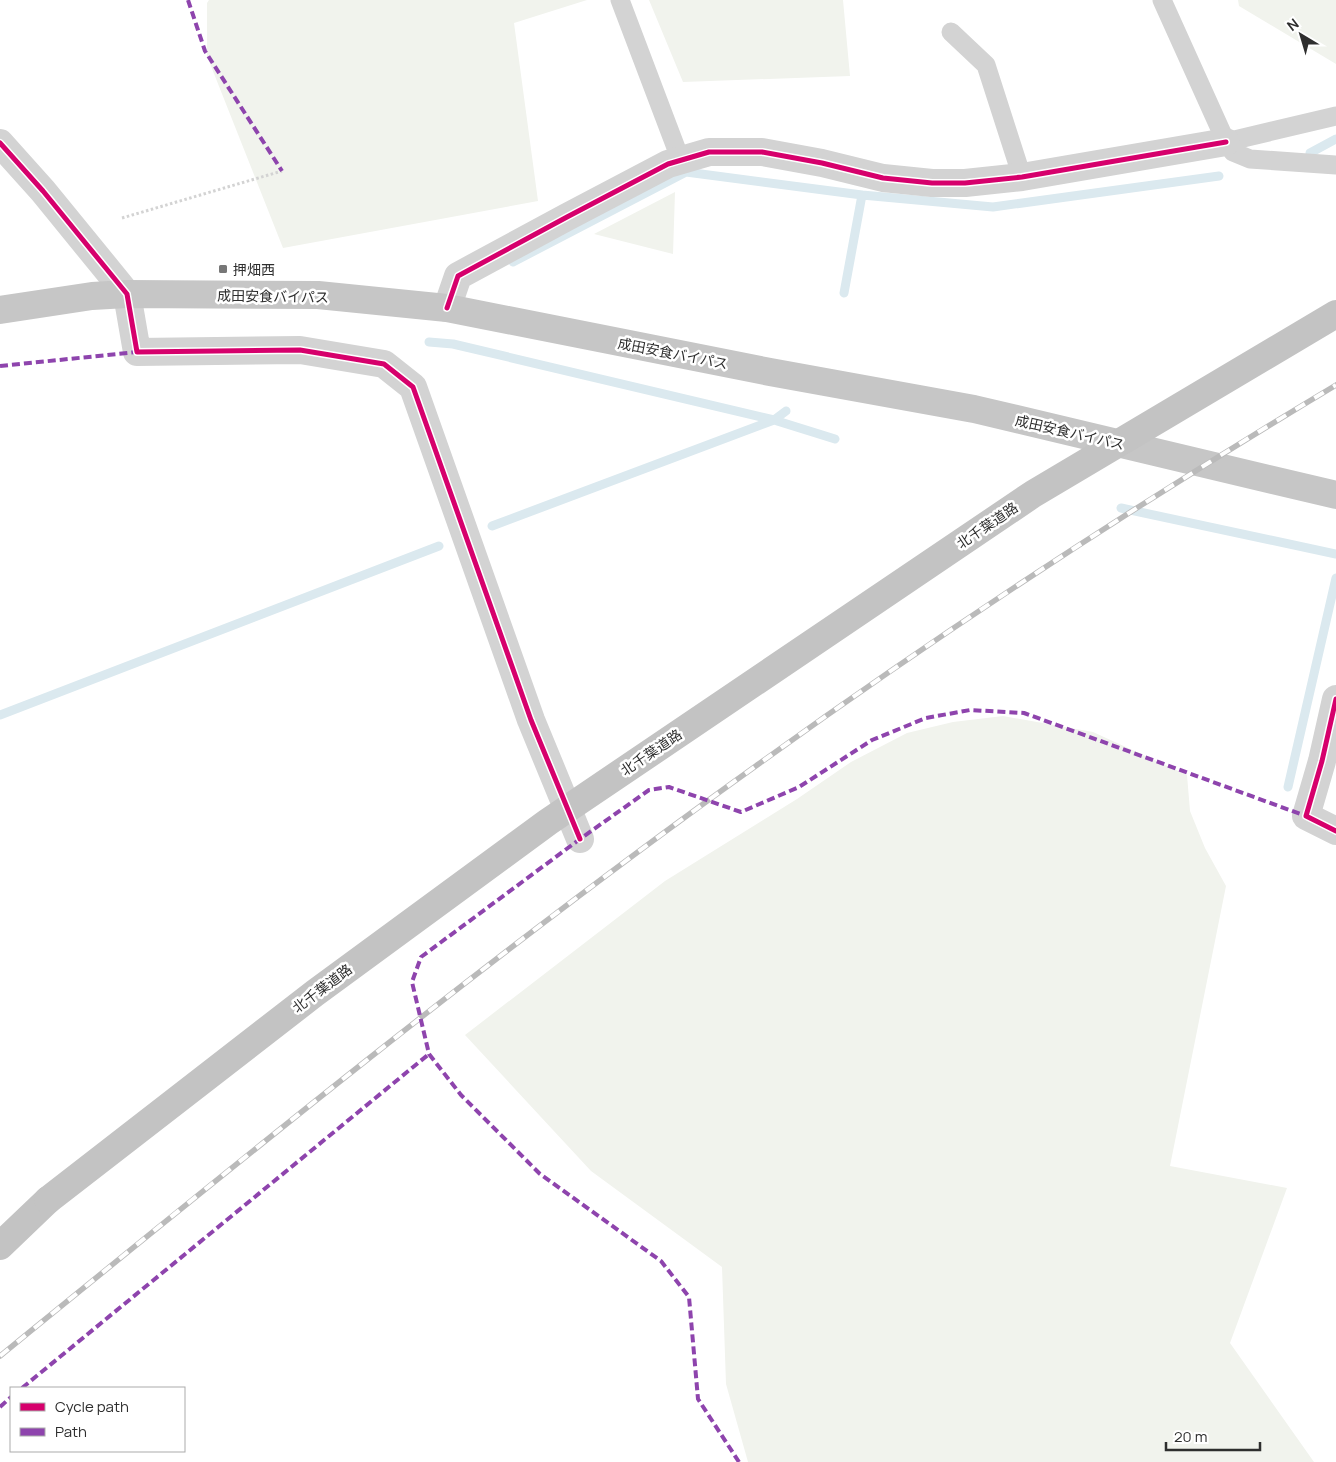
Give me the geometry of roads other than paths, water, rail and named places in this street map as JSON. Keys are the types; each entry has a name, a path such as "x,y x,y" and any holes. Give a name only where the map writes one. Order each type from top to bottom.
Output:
{"highway":[{"name":"北千葉道路","path":"0,1239 315,993 548,822 1033,494 1336,314"},
{"path":"0,1246 48,1200"}],"main road":[{"name":"成田安食バイパス","path":"0,310 92,296 127,294 318,295 447,308 770,372 974,409 1336,495"}],"street":[{"path":"0,142 43,190 127,294 137,352 300,350 384,364 412,388 530,720 580,839"},
{"path":"447,308 458,276 668,164 710,152 762,152 822,163 883,178 932,183 965,183 1022,177 1226,142"},
{"path":"1336,700 1322,761 1306,816 1336,831"}],"lane":[{"path":"620,0 681,160"},
{"path":"1162,0 1226,142 1233,152 1250,159 1336,165"},
{"path":"951,32 986,65 1022,177"},
{"path":"1226,142 1336,116"}],"waterway":[{"path":"1310,153 1336,139"},
{"path":"513,262 686,172 862,195 993,207 1219,176"},
{"path":"844,293 862,195"},
{"path":"429,342 453,344 774,420 835,439"},
{"path":"492,526 774,420 786,411"},
{"path":"1121,508 1336,554"},
{"path":"0,715 439,546"},
{"path":"1288,787 1336,578"}],"railway":[{"path":"0,1356 187,1204 470,979 662,834 830,713 1044,568 1189,475 1336,385"}],"place":[{"name":"押畑西","path":"223,269"}]}
